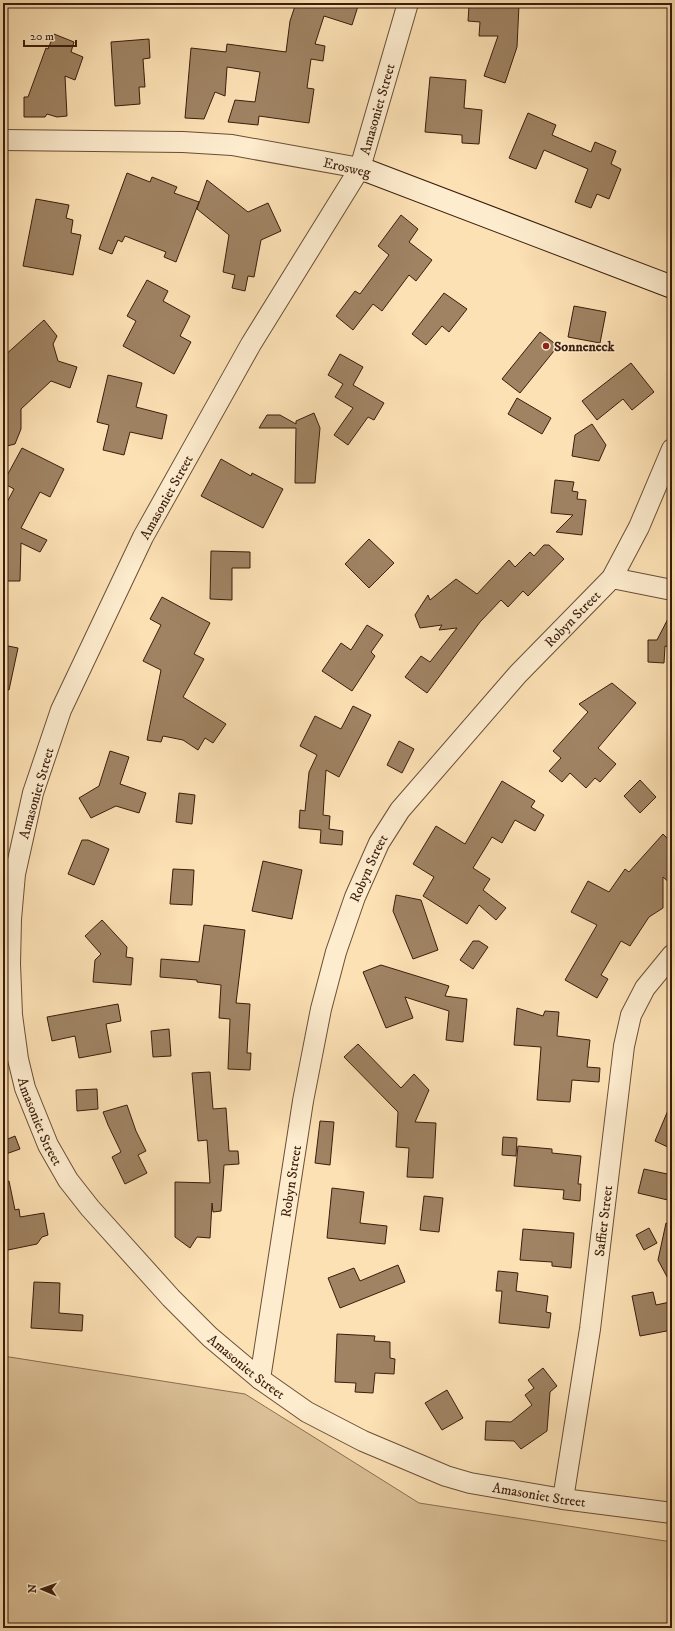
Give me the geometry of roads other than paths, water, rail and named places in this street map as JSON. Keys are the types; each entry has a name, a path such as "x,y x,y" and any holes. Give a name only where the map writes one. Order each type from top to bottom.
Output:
{"street":[{"name":"Amasoniet Street","path":"408,3 360,168 251,344 143,537 61,710 33,793 15,874 10,919 12,1015 18,1059 25,1088 48,1145 76,1191 136,1261 210,1337 260,1379 308,1412 363,1441 446,1476 470,1484 499,1490 672,1513"},
{"name":"Erosweg","path":"3,140 183,142 232,145 360,168 672,287"},
{"name":"Robyn Street","path":"260,1379 303,1101 319,1016 336,952 355,897 379,843 400,810 518,674 612,578 639,527 672,449"},
{"path":"612,578 672,590"},
{"name":"Saffier Street","path":"563,1499 590,1329 624,1046 631,1015 645,988 672,955"}],"place":[{"name":"Sonneneck","path":"546,346"}]}
